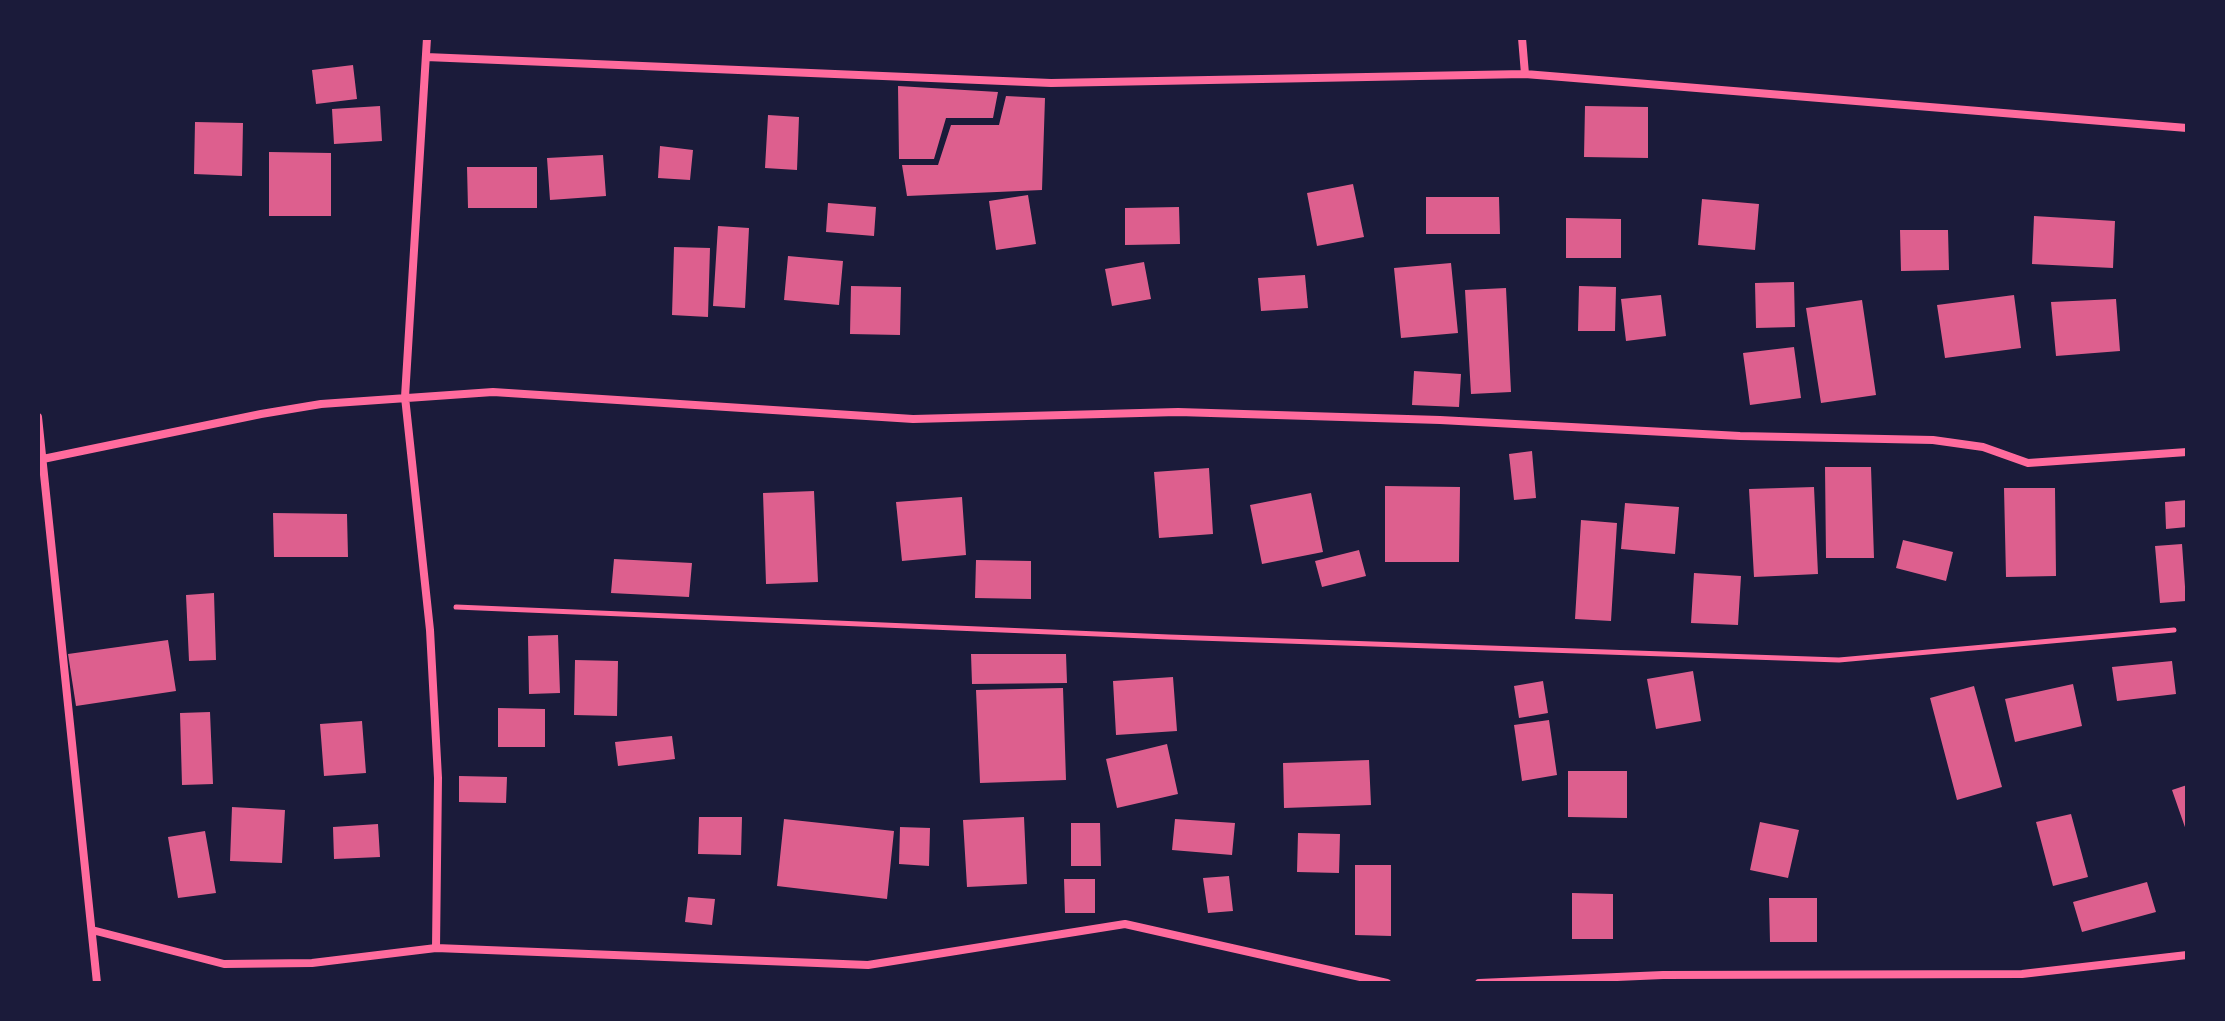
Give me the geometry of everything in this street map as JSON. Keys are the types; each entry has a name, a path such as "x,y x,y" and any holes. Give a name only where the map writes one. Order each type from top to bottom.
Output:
{"street":[{"path":"427,38 405,397 427,605 438,778 436,948"},
{"path":"1522,38 1525,74"},
{"path":"426,57 1051,83 1525,74 2187,128"},
{"path":"40,460 321,404 493,392 913,419 1178,412 1440,420 1740,436 1933,440 1983,447 2028,463 2187,452"},
{"path":"38,417 40,460 97,983"},
{"path":"92,930 224,964 312,963 436,948 868,965 1125,924 1387,983"},
{"path":"1479,983 1663,975 2022,974 2187,955"}],"path":[{"path":"427,605 1137,636 1839,660 2174,630"}],"building":[{"path":"353,65 357,99 316,104 312,70"},
{"path":"898,86 998,92 993,118 946,118 934,159 899,159"},
{"path":"1006,96 1045,98 1042,190 907,196 902,165 938,165 951,125 999,125"},
{"path":"380,106 382,141 334,144 332,109"},
{"path":"1585,106 1648,107 1648,158 1584,157"},
{"path":"768,115 799,117 797,170 765,168"},
{"path":"195,122 243,123 242,176 194,174"},
{"path":"660,146 693,150 690,180 658,178"},
{"path":"269,152 331,153 331,216 269,216"},
{"path":"603,155 606,196 550,200 547,158"},
{"path":"467,167 537,167 537,208 468,208"},
{"path":"1353,184 1364,237 1317,246 1307,193"},
{"path":"1028,195 1036,244 996,250 989,201"},
{"path":"1426,197 1499,197 1500,234 1426,234"},
{"path":"1702,199 1759,204 1755,250 1698,245"},
{"path":"828,203 876,207 874,236 826,232"},
{"path":"1179,207 1180,244 1125,245 1125,208"},
{"path":"2034,216 2115,221 2113,268 2032,264"},
{"path":"1566,218 1621,219 1621,258 1566,258"},
{"path":"718,226 749,228 745,308 713,306"},
{"path":"1900,230 1948,230 1949,270 1901,271"},
{"path":"674,247 710,248 708,317 672,315"},
{"path":"788,256 843,261 839,305 784,300"},
{"path":"1144,262 1151,299 1112,306 1105,269"},
{"path":"1451,263 1458,333 1401,338 1394,268"},
{"path":"1305,275 1308,308 1261,311 1258,278"},
{"path":"1794,282 1795,327 1756,328 1755,283"},
{"path":"851,286 901,287 900,335 850,334"},
{"path":"1579,286 1616,287 1615,331 1578,331"},
{"path":"1506,288 1511,392 1471,394 1465,290"},
{"path":"1661,295 1666,336 1626,341 1621,299"},
{"path":"2014,295 2021,348 1945,358 1937,305"},
{"path":"2116,299 2120,351 2056,356 2051,302"},
{"path":"1862,300 1876,395 1821,403 1806,308"},
{"path":"1794,347 1801,398 1750,405 1743,353"},
{"path":"1414,371 1461,374 1459,407 1412,405"},
{"path":"1532,451 1536,498 1514,500 1509,454"},
{"path":"1825,467 1871,467 1874,558 1826,558"},
{"path":"1209,468 1213,534 1159,538 1154,472"},
{"path":"1385,486 1460,487 1459,562 1385,562"},
{"path":"1814,487 1818,574 1754,577 1749,489"},
{"path":"2004,488 2055,488 2056,576 2006,577"},
{"path":"814,491 818,582 766,584 763,493"},
{"path":"1311,493 1323,552 1262,564 1250,505"},
{"path":"962,497 966,555 902,561 896,502"},
{"path":"2187,500 2187,527 2166,529 2165,502"},
{"path":"1625,503 1679,507 1675,554 1621,549"},
{"path":"273,513 347,514 348,557 274,557"},
{"path":"1581,520 1617,523 1611,621 1575,619"},
{"path":"1903,540 1953,552 1946,581 1896,568"},
{"path":"2182,544 2186,601 2160,603 2155,546"},
{"path":"1359,550 1366,576 1322,587 1315,561"},
{"path":"614,559 692,563 689,597 611,593"},
{"path":"976,560 1031,561 1031,599 975,598"},
{"path":"1694,573 1741,576 1738,625 1691,623"},
{"path":"214,593 216,660 189,661 186,595"},
{"path":"558,635 560,693 529,694 528,636"},
{"path":"168,640 176,691 76,706 68,654"},
{"path":"971,654 1066,654 1067,683 972,684"},
{"path":"575,660 618,661 617,716 574,715"},
{"path":"2172,661 2176,694 2117,701 2112,667"},
{"path":"1693,671 1701,721 1656,729 1647,679"},
{"path":"1173,677 1177,731 1116,735 1113,681"},
{"path":"1543,681 1548,713 1519,718 1514,686"},
{"path":"2073,684 2082,726 2015,742 2005,699"},
{"path":"1974,686 2002,787 1957,800 1930,698"},
{"path":"1063,688 1066,780 980,783 976,690"},
{"path":"498,708 545,709 545,747 498,747"},
{"path":"210,712 213,784 182,785 180,713"},
{"path":"1549,720 1557,775 1522,781 1514,725"},
{"path":"362,721 366,773 324,776 320,724"},
{"path":"672,736 675,759 618,766 615,742"},
{"path":"1167,744 1178,794 1117,808 1106,759"},
{"path":"1369,760 1371,805 1284,808 1283,763"},
{"path":"1568,771 1627,771 1627,818 1568,817"},
{"path":"459,776 507,777 506,803 459,802"},
{"path":"2187,785 2187,833 2172,790"},
{"path":"232,807 285,810 282,863 230,861"},
{"path":"2071,814 2088,877 2053,886 2036,822"},
{"path":"699,817 742,817 741,855 698,854"},
{"path":"1024,817 1027,884 967,887 963,820"},
{"path":"784,819 894,831 887,899 777,886"},
{"path":"1175,819 1235,823 1232,855 1172,850"},
{"path":"1760,822 1799,830 1788,878 1750,870"},
{"path":"1071,823 1100,823 1101,866 1071,866"},
{"path":"378,824 380,857 334,859 333,827"},
{"path":"900,827 930,828 929,866 899,864"},
{"path":"205,831 216,893 178,898 168,837"},
{"path":"1298,833 1340,834 1339,873 1297,872"},
{"path":"1355,865 1391,865 1391,936 1355,935"},
{"path":"1229,876 1233,911 1208,913 1203,878"},
{"path":"1064,879 1095,879 1095,913 1065,913"},
{"path":"2147,882 2156,912 2082,932 2073,902"},
{"path":"1572,893 1613,894 1613,939 1572,939"},
{"path":"688,897 715,899 712,925 685,922"},
{"path":"1769,898 1817,898 1817,942 1770,942"}]}
